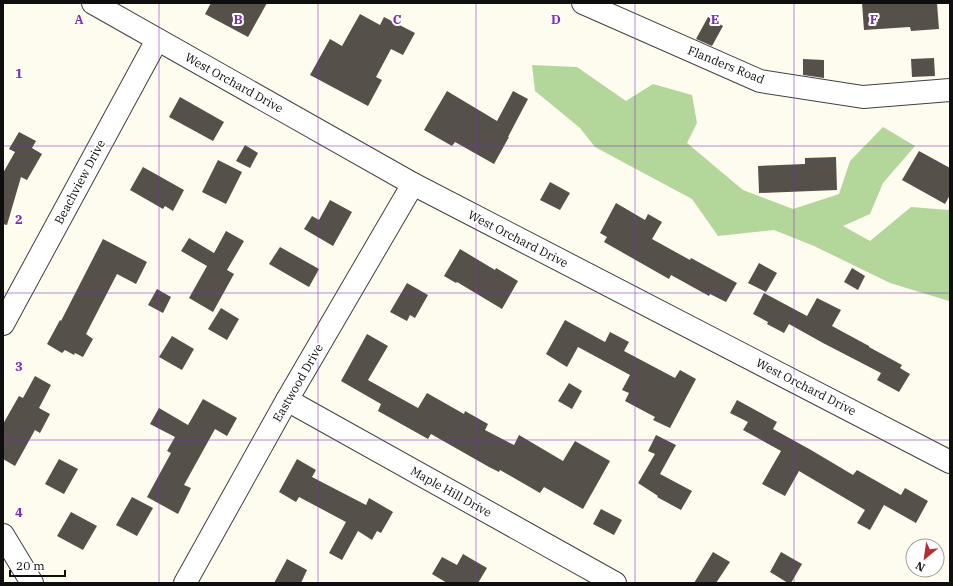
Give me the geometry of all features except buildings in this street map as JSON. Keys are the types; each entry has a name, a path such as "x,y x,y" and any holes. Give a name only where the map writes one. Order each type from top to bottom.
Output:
{"street":[{"name":"West Orchard Drive","path":"93,3 412,184 950,462"},
{"name":"Flanders Road","path":"583,3 760,81 863,97 950,90"},
{"name":"Beachview Drive","path":"3,324 157,40"},
{"name":"Eastwood Drive","path":"185,583 287,400 412,184"},
{"name":"Maple Hill Drive","path":"287,400 615,583"},
{"path":"3,535 32,583"}],"green space":[{"path":"532,65 577,67 626,101 653,84 692,95 697,123 687,143 743,190 793,209 839,194 850,161 883,127 915,146 883,183 870,214 843,226 870,241 911,207 949,210 950,207 950,300 949,301 890,283 814,246 774,230 718,236 692,199 595,147 580,128 535,91"}]}
